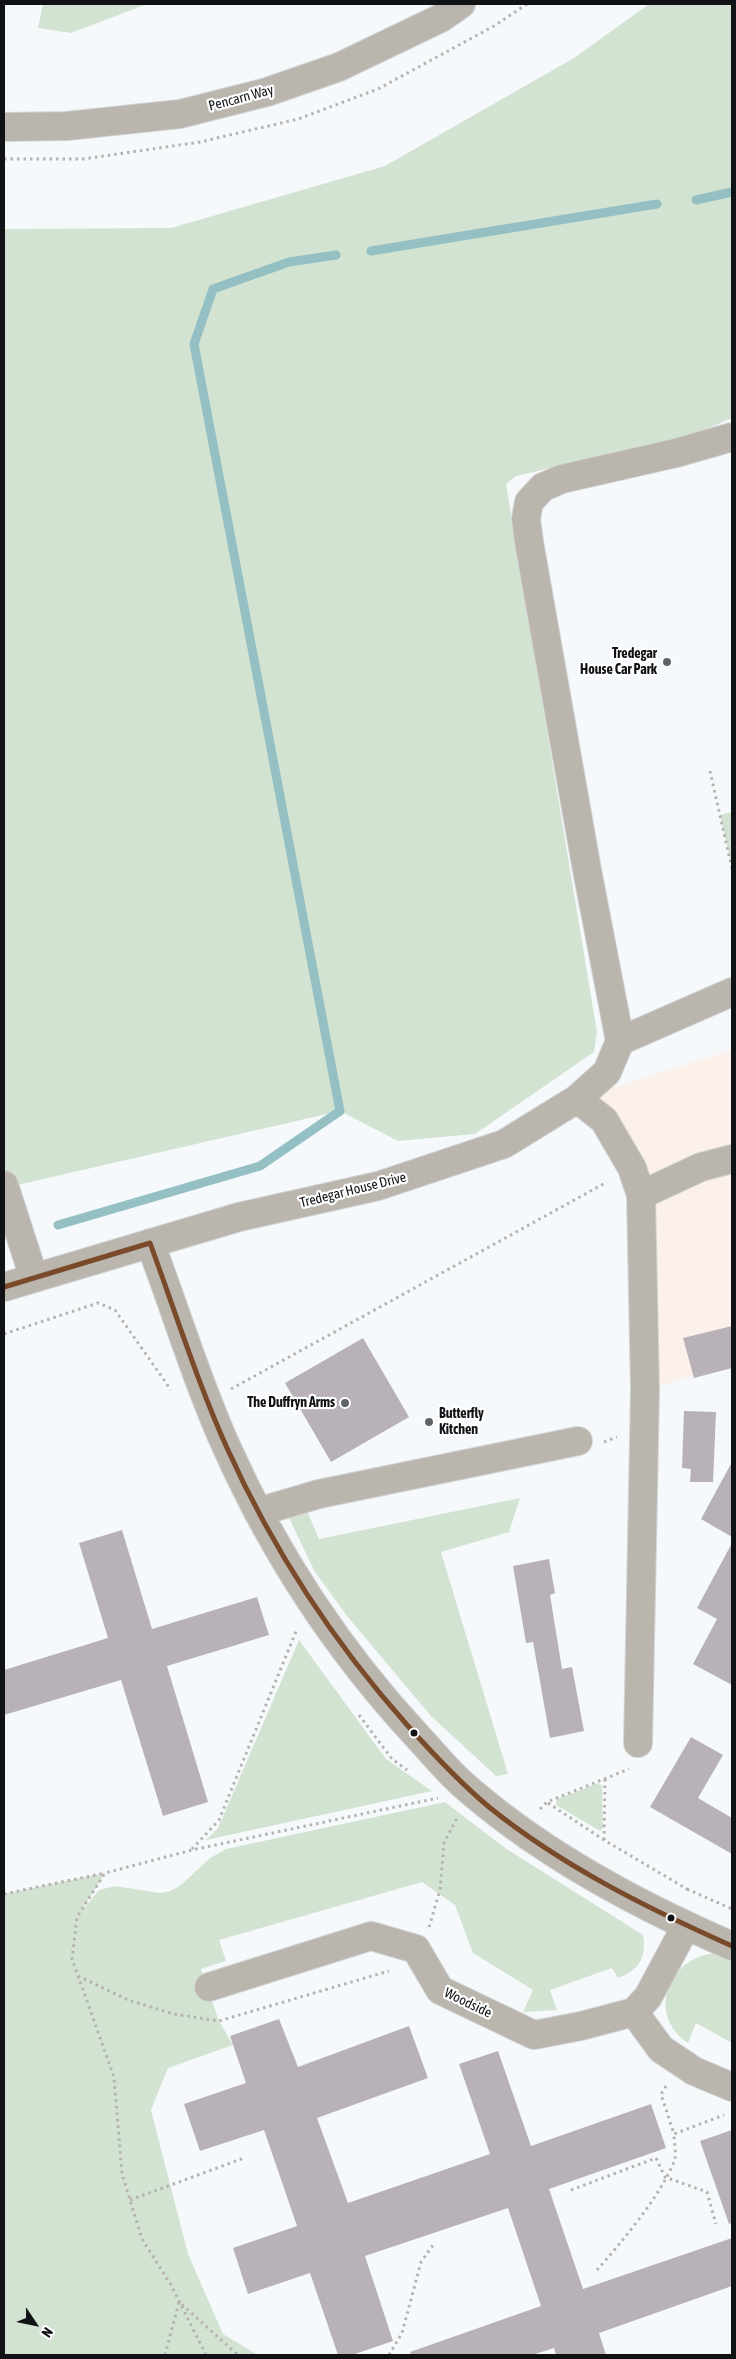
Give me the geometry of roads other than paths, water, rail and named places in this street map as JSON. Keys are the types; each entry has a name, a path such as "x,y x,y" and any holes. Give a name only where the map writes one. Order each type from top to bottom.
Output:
{"street":[{"name":"Pencarn Way","path":"4,127 67,126 180,114 267,92 339,67 441,18 461,4"},
{"path":"732,437 676,453 562,479 544,487 529,502 526,519 585,861 620,1041 732,992"},
{"name":"Tredegar House Drive","path":"4,1287 240,1217 378,1186 504,1144 577,1099 607,1072 620,1041"},
{"path":"577,1099 604,1120 632,1168 641,1195 644,1429 638,1743"},
{"path":"641,1195 701,1167 732,1159"},
{"path":"4,1185 34,1278"},
{"path":"150,1243 226,1447 258,1512 284,1561 317,1612 383,1700 460,1781 518,1828 606,1884 686,1926 732,1946"},
{"path":"258,1512 318,1494 429,1471 588,1442"},
{"path":"686,1926 648,1997 634,2012 661,2048 731,2100"},
{"name":"Woodside","path":"209,1987 370,1936 416,1949 440,1990 534,2035 581,2026 634,2012"}],"waterway":[{"path":"696,200 732,192"},
{"path":"371,251 657,204"},
{"path":"58,1225 260,1166 340,1111 194,344 213,289 289,262 336,255"}],"place":[{"name":"Tredegar House Car Park","path":"667,662"},
{"name":"The Duffryn Arms","path":"345,1403"},
{"name":"Butterfly Kitchen","path":"429,1422"}]}
